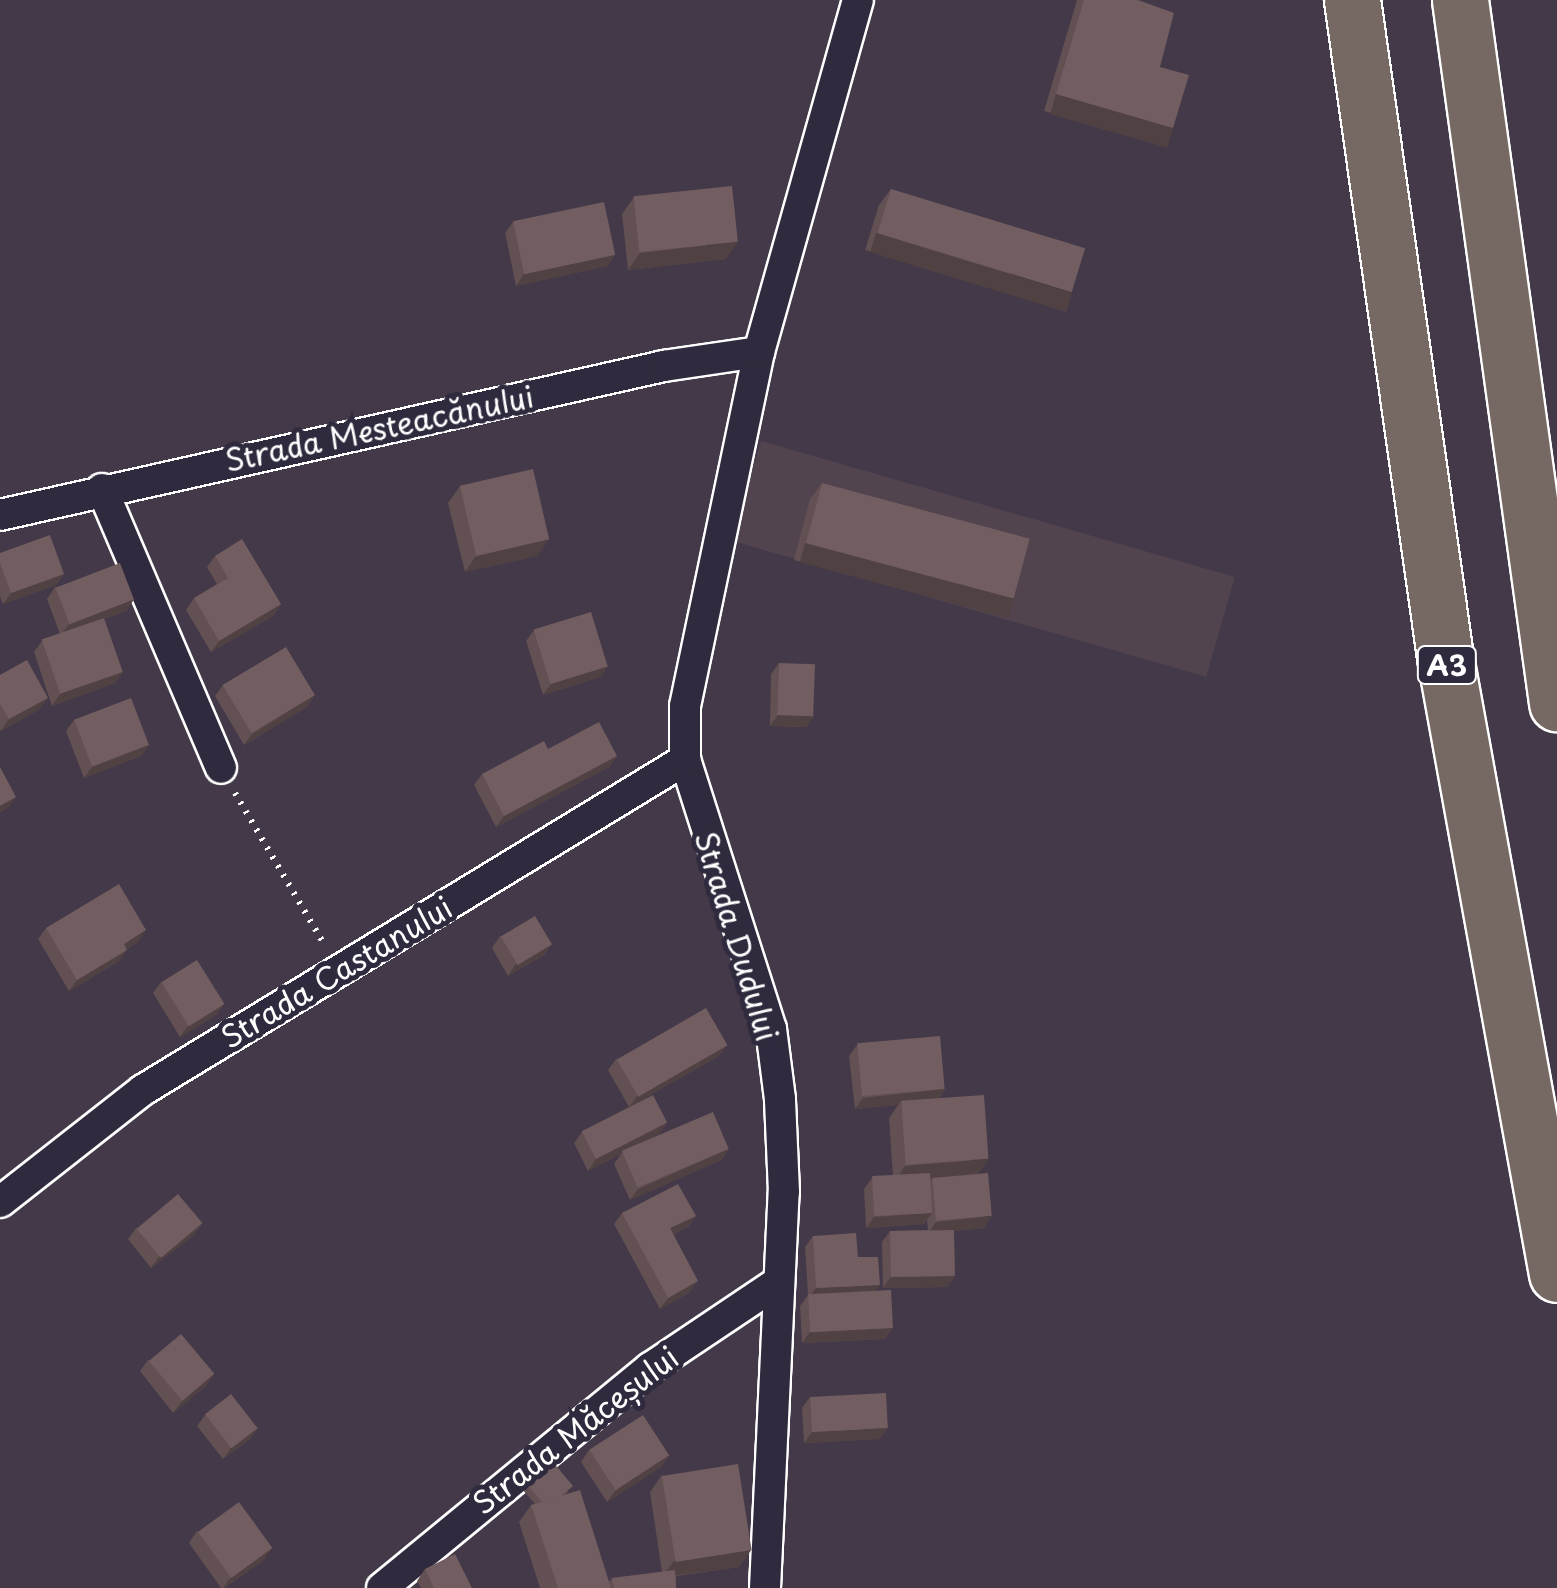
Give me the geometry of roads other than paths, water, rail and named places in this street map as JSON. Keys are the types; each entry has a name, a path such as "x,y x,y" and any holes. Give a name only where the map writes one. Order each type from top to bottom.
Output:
{"highway":[{"name":"A3","path":"1352,0 1446,658 1557,1274"},
{"path":"1460,0 1557,703"}],"street":[{"name":"Strada Dudului","path":"765,1588 784,1192 780,1099 770,1029 686,760 685,706 694,649 760,352 858,0"},
{"name":"Strada Mesteacănului","path":"0,514 664,366 760,352"},
{"path":"102,490 220,768"},
{"name":"Strada Castanului","path":"0,1202 143,1090 686,760"},
{"name":"Strada Măceșului","path":"382,1588 650,1368 777,1283"}]}
